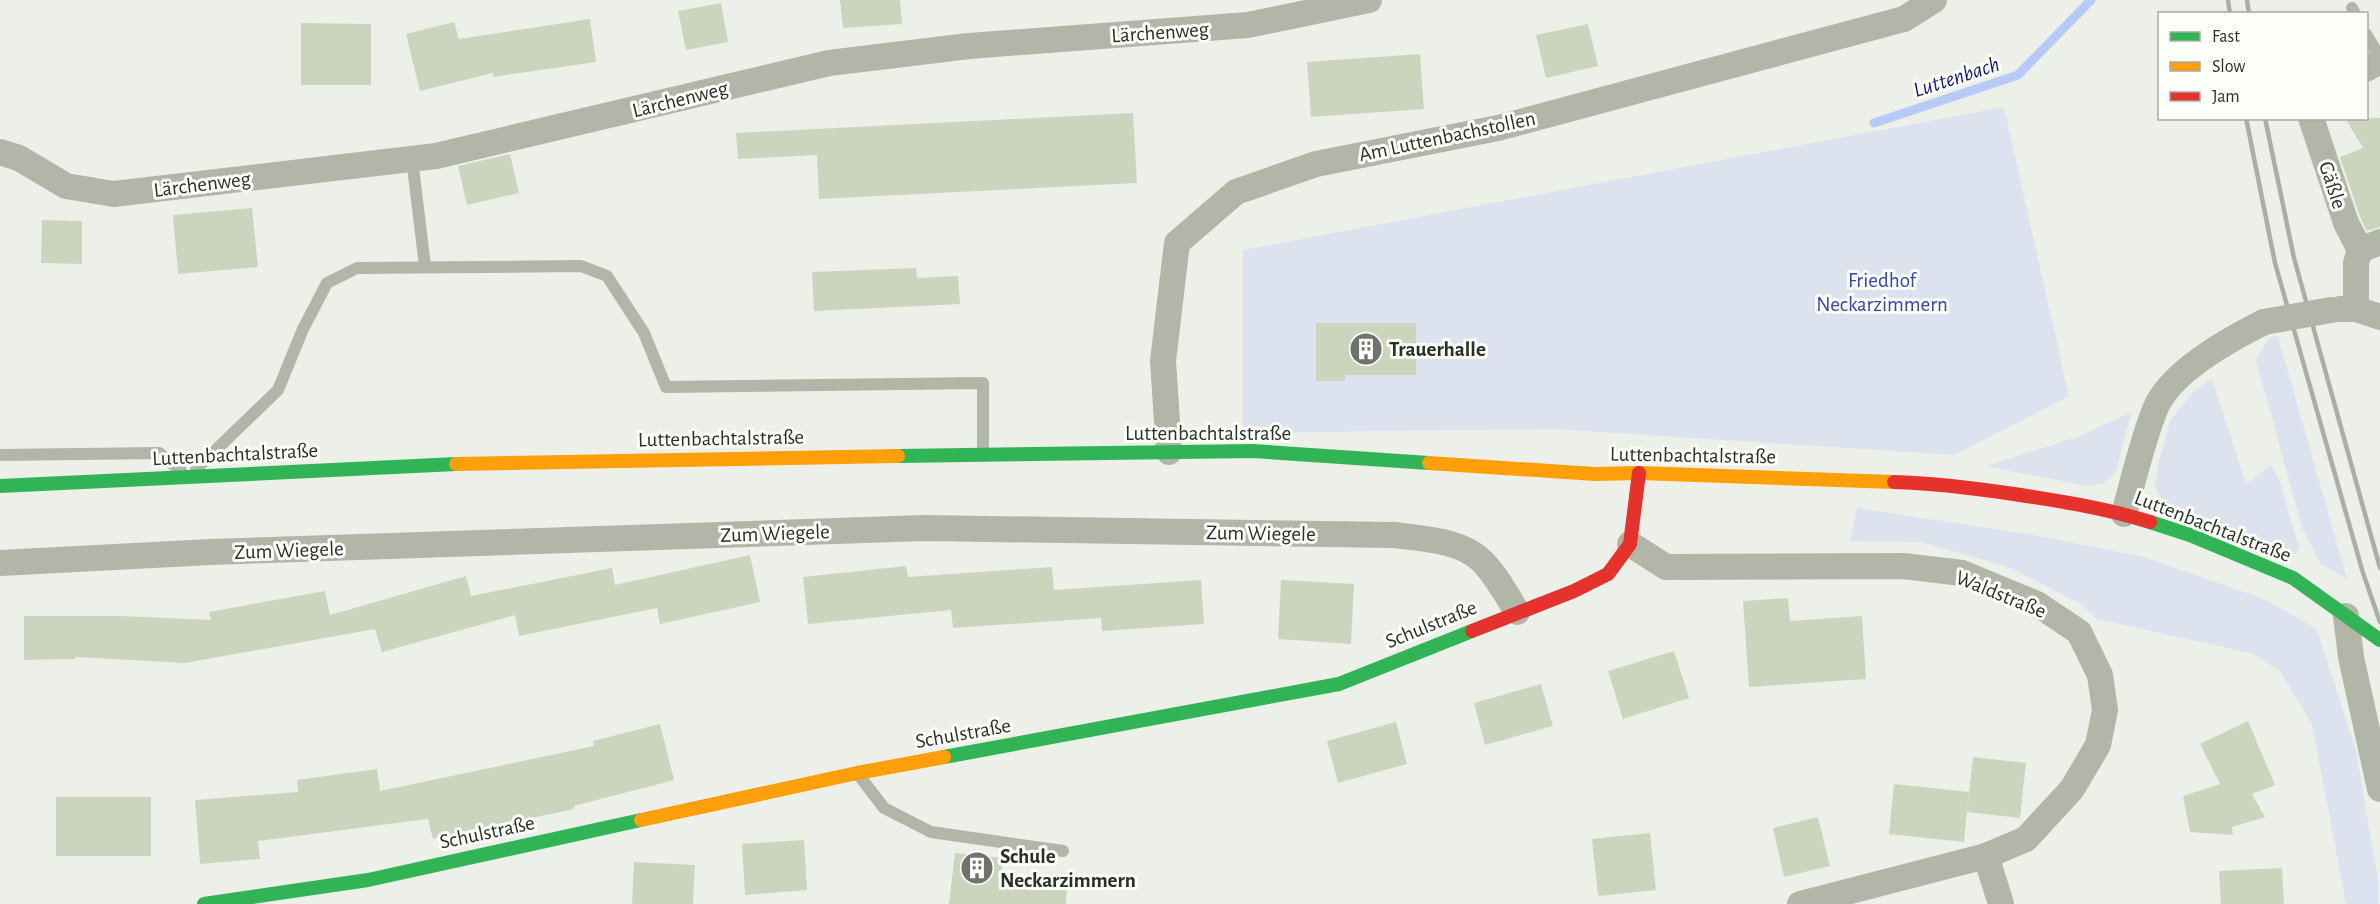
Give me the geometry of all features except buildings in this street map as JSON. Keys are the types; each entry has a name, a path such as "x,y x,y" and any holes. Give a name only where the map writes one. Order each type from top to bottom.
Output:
{"street":[{"name":"Lärchenweg","path":"0,152 19,158 66,186 114,194 436,156 829,63 969,46 1248,25 1369,0"},
{"name":"Am Luttenbachstollen","path":"1169,452 1163,361 1177,243 1236,192 1316,164 1498,128 1904,19 1934,0"},
{"path":"2368,68 2380,59"},
{"name":"Gäßle","path":"2312,120 2346,223 2370,246 2356,263 2343,309"},
{"path":"2124,514 2157,405 2182,373 2234,337 2264,322 2343,309 2380,316"},
{"name":"Luttenbachtalstraße","path":"0,486 496,462 1169,452 1254,452 1595,474 1639,473 1937,483 2069,502 2124,514 2190,535 2293,578 2380,640"},
{"name":"Schulstraße","path":"204,904 368,880 857,774 1339,684 1574,591 1608,574 1630,544 1639,473"},
{"name":"Zum Wiegele","path":"0,563 222,552 924,528 1394,535 1453,544 1481,560 1498,581 1517,612"},
{"name":"Waldstraße","path":"1630,544 1666,567 1903,566 1962,573 2037,604 2079,632 2100,675 2105,710 2098,746 2072,789 2026,838 1986,856 1800,904"},
{"path":"2353,620 2351,657 2380,789"},
{"path":"1986,856 2001,904"}],"lane":[{"path":"2368,36 2380,59"},
{"path":"412,159 425,266"},
{"path":"0,455 159,453 188,477 278,390 303,329 327,283 357,268 581,266 607,276 644,333 666,387 983,383 983,455"},
{"path":"857,774 884,808 930,832 1063,851"}],"green space":[{"name":"Friedhof Neckarzimmern","path":"2004,107 2069,396 1954,455 1554,429 1243,433 1243,250"},
{"path":"2278,336 2347,579 2321,564 2302,528 2256,360 2269,338"},
{"path":"2212,378 2246,484 2271,465 2276,473 2300,547 2296,554 2162,501 2155,487 2158,465 2170,421 2191,394"},
{"path":"2132,412 2115,473 2103,483 2088,486 1989,467 2077,437"},
{"path":"1857,508 2034,535 2144,557 2264,599 2317,629 2356,751 2378,880 2378,904 2346,904 2312,724 2280,671 2254,654 2097,619 2081,604 2009,567 1921,542 1850,541"}],"waterway":[{"name":"Luttenbach","path":"1874,123 2018,75 2091,0"}],"railway":[{"path":"2228,0 2230,12"},
{"path":"2247,0 2249,12"},
{"path":"2246,120 2275,263 2363,573 2380,622"},
{"path":"2265,120 2294,258 2380,568"}],"traffic: fast":[{"path":"898,456 1253,451 1429,463"},
{"path":"0,486 456,464"},
{"path":"2150,522 2190,535 2293,578 2380,640"},
{"path":"944,757 1339,684 1472,631"},
{"path":"204,904 368,880 641,820"}],"traffic: slow":[{"path":"456,464 898,456"},
{"path":"1429,463 1595,474 1639,473 1894,482"},
{"path":"641,820 857,773 944,757"}],"traffic: jam":[{"path":"1472,631 1574,591 1608,574 1630,544 1639,473"},
{"path":"1894,482 1954,486 2065,502 2150,522"}],"place":[{"name":"Trauerhalle","path":"1366,349"},
{"name":"Schule Neckarzimmern","path":"977,868"}]}
